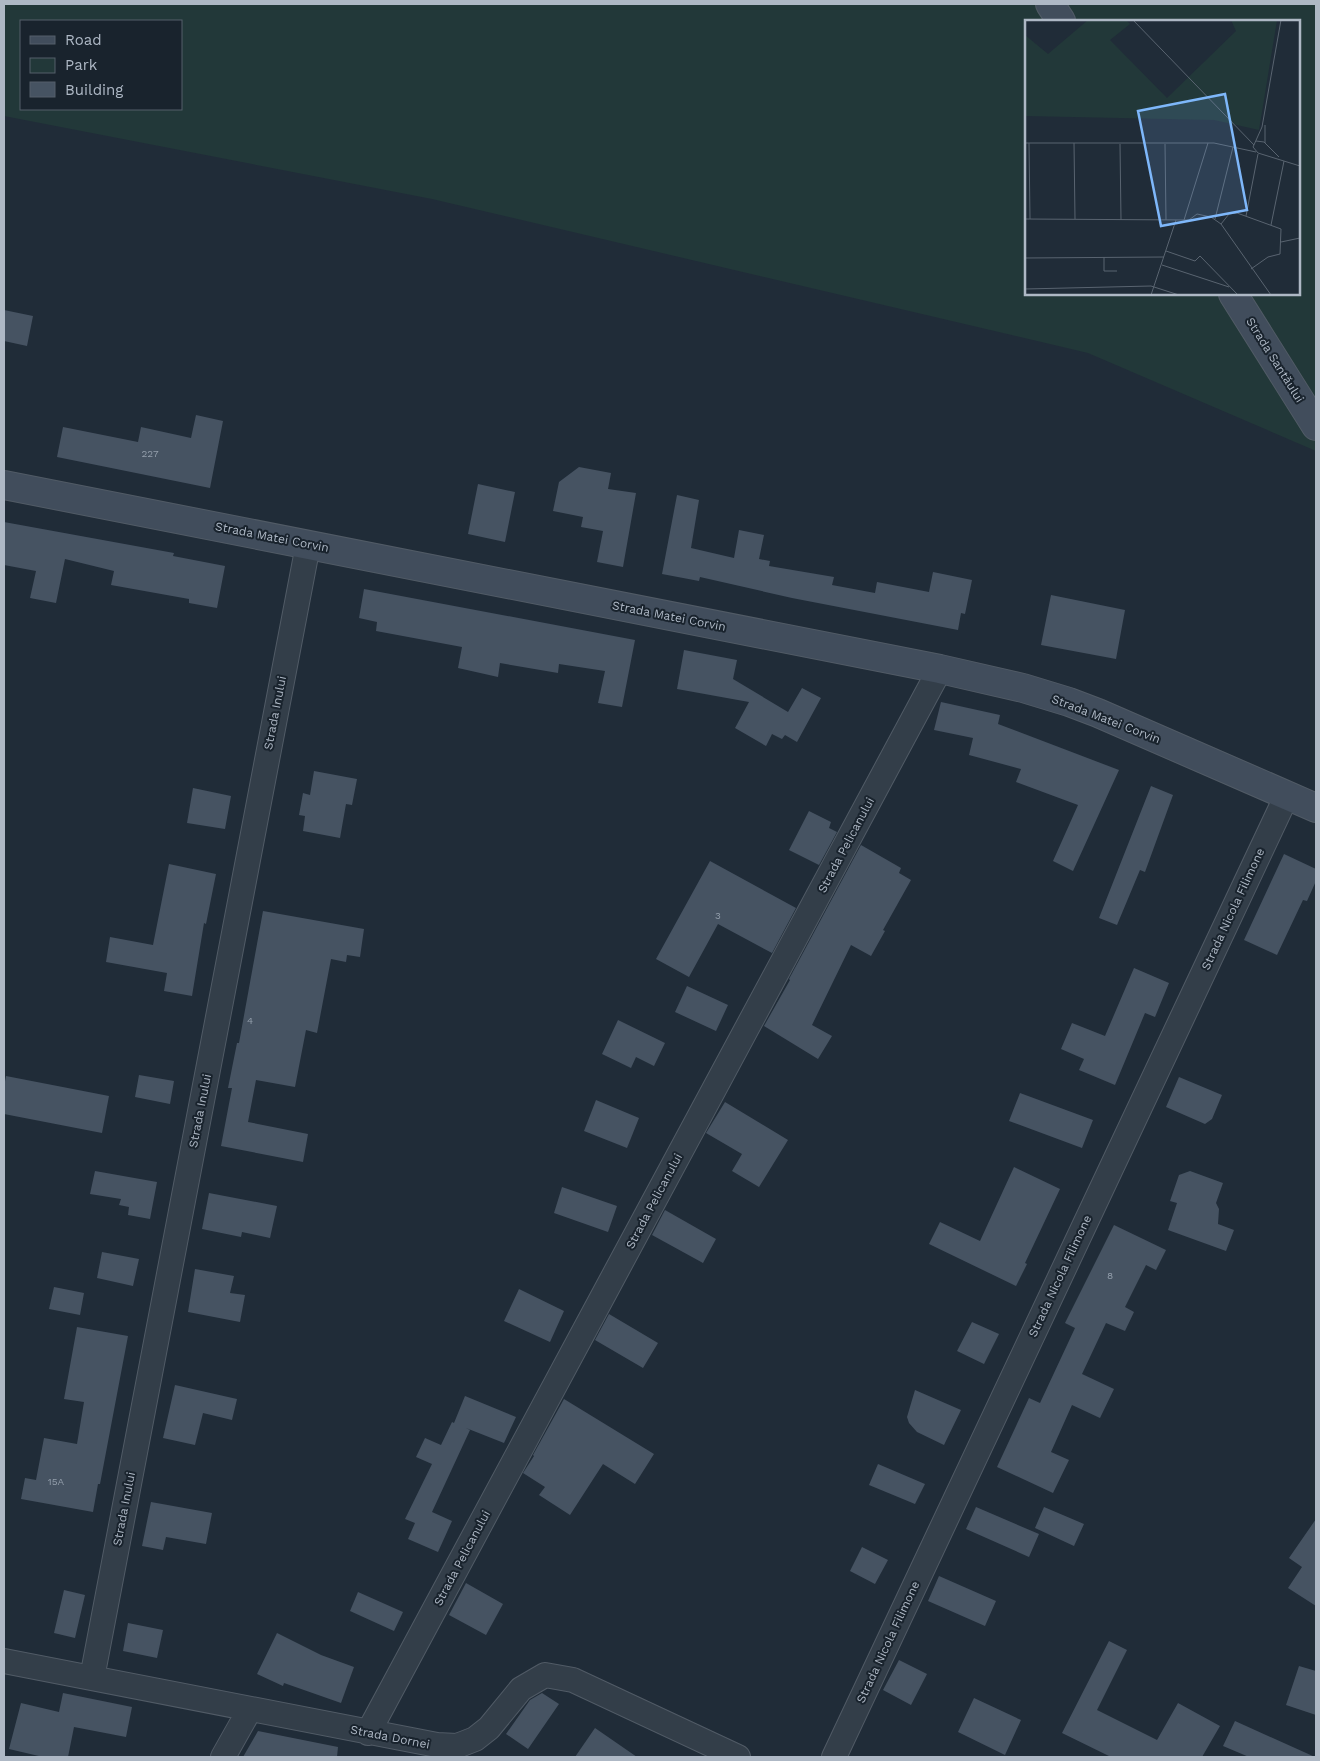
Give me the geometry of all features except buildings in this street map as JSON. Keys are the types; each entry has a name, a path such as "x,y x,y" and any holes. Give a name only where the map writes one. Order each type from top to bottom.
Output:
{"main road":[{"path":"1050,4 1060,20"},
{"name":"Strada Santăului","path":"1234,295 1316,426"},
{"name":"Strada Matei Corvin","path":"4,485 1024,688 1098,713 1316,808"}],"street":[{"name":"Strada Inului","path":"92,1678 308,545"},
{"name":"Strada Pelicanului","path":"368,1733 940,670"},
{"name":"Strada Nicola Filimone","path":"834,1757 1287,795"},
{"name":"Strada Dornei","path":"4,1660 368,1733 437,1745 457,1746 476,1739 490,1728 521,1689 545,1676 572,1680 738,1757"},
{"path":"223,1757 250,1709"}],"green space":[{"path":"4,4 1316,4 1316,451 1088,353 432,199 4,116"}]}
